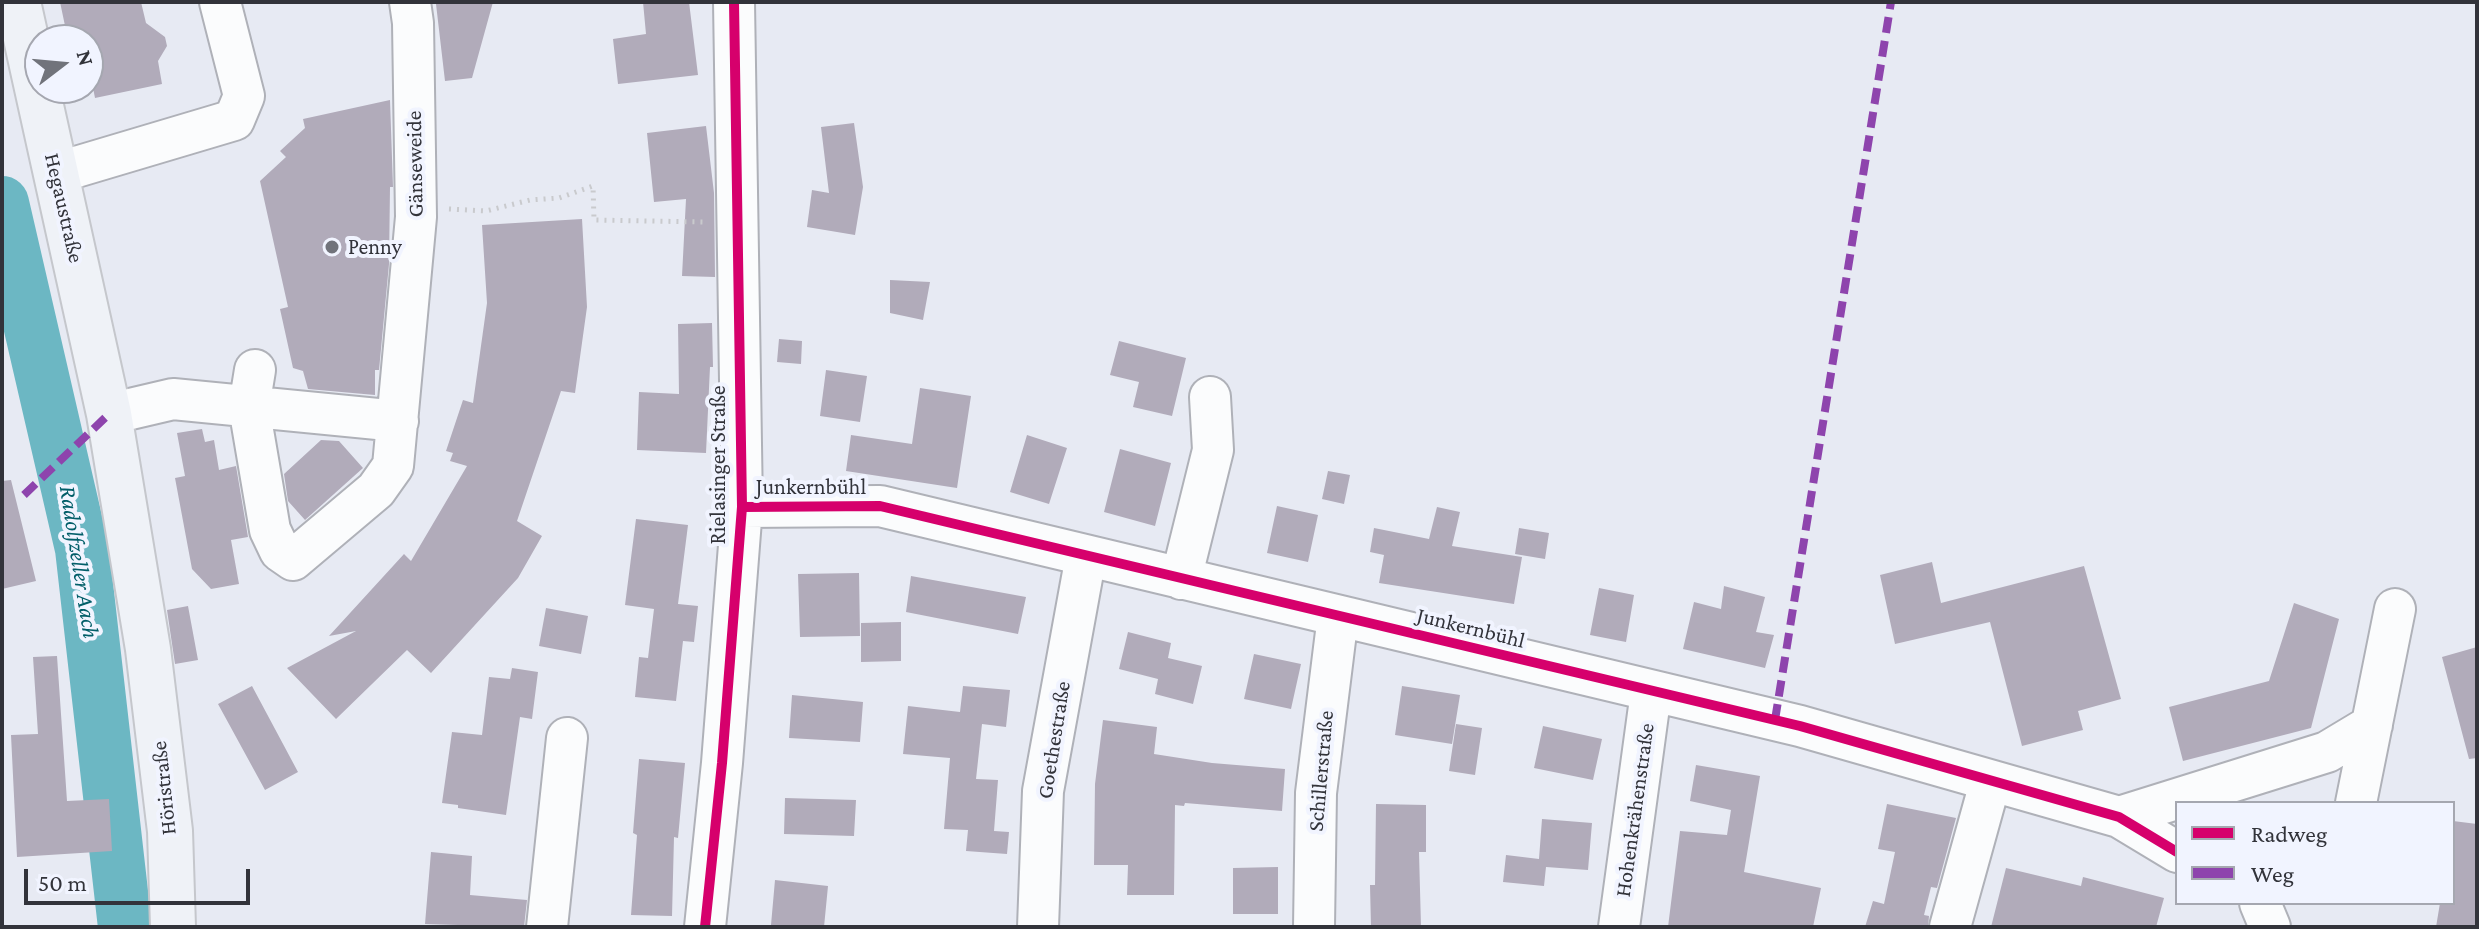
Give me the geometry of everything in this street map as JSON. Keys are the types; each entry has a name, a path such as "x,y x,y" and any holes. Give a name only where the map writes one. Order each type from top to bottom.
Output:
{"main road":[{"name":"Hegaustraße","path":"18,2 109,414 148,649"},
{"name":"Höristraße","path":"148,649 170,831 173,927"}],"street":[{"path":"56,173 234,120 244,96 220,2"},
{"name":"Gänseweide","path":"252,388 270,530 280,551 293,560 376,490 393,466 416,217 413,23 410,2"},
{"name":"Rielasinger Straße","path":"705,927 722,763 742,507 734,2"},
{"path":"109,414 173,399 252,388 398,421"},
{"path":"1181,579 1213,450 1210,397"},
{"name":"Junkernbühl","path":"742,507 880,506 1800,726 1990,783 2119,817 2175,851"},
{"name":"Goethestraße","path":"1038,927 1043,791 1086,556"},
{"path":"2356,801 2395,609"},
{"name":"Schillerstraße","path":"1314,927 1316,793 1338,616"},
{"name":"Hohenkrähenstraße","path":"1619,927 1651,692"},
{"path":"2119,817 2327,752 2372,725"},
{"path":"547,927 567,738"},
{"path":"1950,927 1990,783"},
{"path":"2261,905 2270,927"}],"path":[{"path":"486,211 530,200 559,198 593,186 594,220 736,223"}],"building":[{"path":"60,2 141,2 146,23 165,37 167,46 158,61 162,84 104,96 104,24 65,24"},
{"path":"493,2 472,78 445,81 436,4"},
{"path":"643,2 689,2 698,75 618,84 613,39 646,34"},
{"name":"Penny","path":"390,100 393,187 390,187 389,264 379,370 375,370 375,395 308,389 303,371 293,368 280,309 288,307 260,181 286,157 280,151 305,128 303,119"},
{"path":"854,123 863,187 855,235 807,227 812,190 829,193 821,127"},
{"path":"706,126 714,193 715,277 682,276 686,199 654,202 647,133"},
{"path":"582,219 587,307 575,393 561,391 517,521 542,536 518,578 431,673 407,650 336,719 287,668 356,631 329,636 404,554 411,561 467,466 450,461 453,453 446,451 463,400 473,403 487,303 482,225"},
{"path":"890,280 930,282 923,320 890,313"},
{"path":"712,323 713,367 710,367 706,453 637,450 639,392 679,394 678,324"},
{"path":"779,339 802,341 801,364 777,362"},
{"path":"1119,341 1186,358 1172,416 1133,407 1139,382 1110,375"},
{"path":"826,370 867,376 860,422 820,416"},
{"path":"920,388 971,396 957,488 846,471 851,435 912,444"},
{"path":"202,429 205,442 214,440 219,470 236,466 248,537 231,540 239,584 211,589 192,569 175,478 185,476 177,433"},
{"path":"1027,435 1067,448 1049,504 1010,492"},
{"path":"321,440 339,441 363,468 305,520 288,501 284,474"},
{"path":"1120,449 1171,463 1155,526 1104,512"},
{"path":"1328,471 1350,475 1344,504 1322,499"},
{"path":"11,480 36,581 2,589 2,481"},
{"path":"1277,506 1318,515 1308,562 1267,553"},
{"path":"1437,507 1460,512 1452,546 1522,557 1514,604 1379,583 1384,555 1370,552 1374,528 1429,539"},
{"path":"636,519 688,525 678,604 698,606 694,642 683,641 676,701 635,697 639,657 648,658 654,609 625,605"},
{"path":"1519,528 1549,533 1545,559 1515,554"},
{"path":"1932,562 1941,603 2084,566 2121,699 2078,711 2083,730 2022,746 1990,622 1895,644 1880,575"},
{"path":"859,573 860,636 800,637 798,574"},
{"path":"911,576 1026,597 1018,634 906,612"},
{"path":"1724,586 1765,597 1756,632 1774,635 1765,668 1683,649 1694,602 1721,609"},
{"path":"1599,588 1634,595 1626,642 1590,635"},
{"path":"2294,603 2339,619 2311,728 2183,761 2169,707 2269,681"},
{"path":"188,606 198,660 175,664 167,610"},
{"path":"546,608 588,616 581,654 539,646"},
{"path":"901,622 901,661 861,662 861,623"},
{"path":"1128,632 1171,643 1168,658 1202,666 1193,704 1155,694 1158,679 1119,669"},
{"path":"2477,647 2477,758 2469,759 2442,657"},
{"path":"1254,654 1301,664 1291,709 1244,699"},
{"path":"57,656 67,801 109,799 112,851 17,857 11,735 38,734 33,657"},
{"path":"512,668 538,672 532,719 520,717 506,815 442,803 452,732 482,735 489,677 510,679"},
{"path":"252,686 298,772 265,790 218,704"},
{"path":"963,686 1010,690 1006,727 982,724 976,779 998,780 994,831 1009,832 1007,854 966,851 968,830 944,829 950,758 903,754 908,706 960,712"},
{"path":"1402,686 1460,695 1452,744 1395,735"},
{"path":"792,695 863,702 860,742 789,738"},
{"path":"1103,720 1157,727 1154,754 1285,769 1282,811 1185,803 1184,806 1175,805 1174,895 1127,895 1128,865 1094,865 1095,784"},
{"path":"1456,724 1482,728 1475,775 1449,771"},
{"path":"1543,726 1602,739 1593,780 1534,768"},
{"path":"639,759 685,763 678,838 674,837 672,916 631,915"},
{"path":"1696,765 1760,776 1744,872 1821,888 1813,927 1668,927 1680,831 1727,835 1731,810 1690,801"},
{"path":"785,798 856,800 854,836 784,834"},
{"path":"1376,804 1426,805 1426,852 1419,852 1421,927 1371,927 1370,885 1375,885"},
{"path":"1887,804 1956,818 1937,888 1931,887 1924,915 1929,916 1928,927 1865,927 1873,901 1884,904 1895,852 1878,849"},
{"path":"1542,819 1592,823 1588,870 1546,867 1544,886 1503,882 1506,855 1539,859"},
{"path":"2455,821 2477,824 2477,927 2436,927 2440,905 2455,905"},
{"path":"431,852 472,856 470,895 527,900 524,927 425,924"},
{"path":"1278,867 1278,914 1233,914 1233,868"},
{"path":"2006,868 2081,886 2083,877 2164,898 2156,927 1991,927"},
{"path":"775,880 828,886 824,927 771,925"}],"waterway":[{"name":"Radolfzeller Aach","path":"2,203 82,549 125,927"}],"marked path":[{"path":"1775,720 1891,2"},
{"path":"24,495 109,414"}],"cycle path":[{"path":"705,927 722,763 742,507 734,2"},
{"path":"742,507 880,506 1800,726 2119,817 2175,851"}],"place":[{"name":"Penny","path":"332,247"}]}
